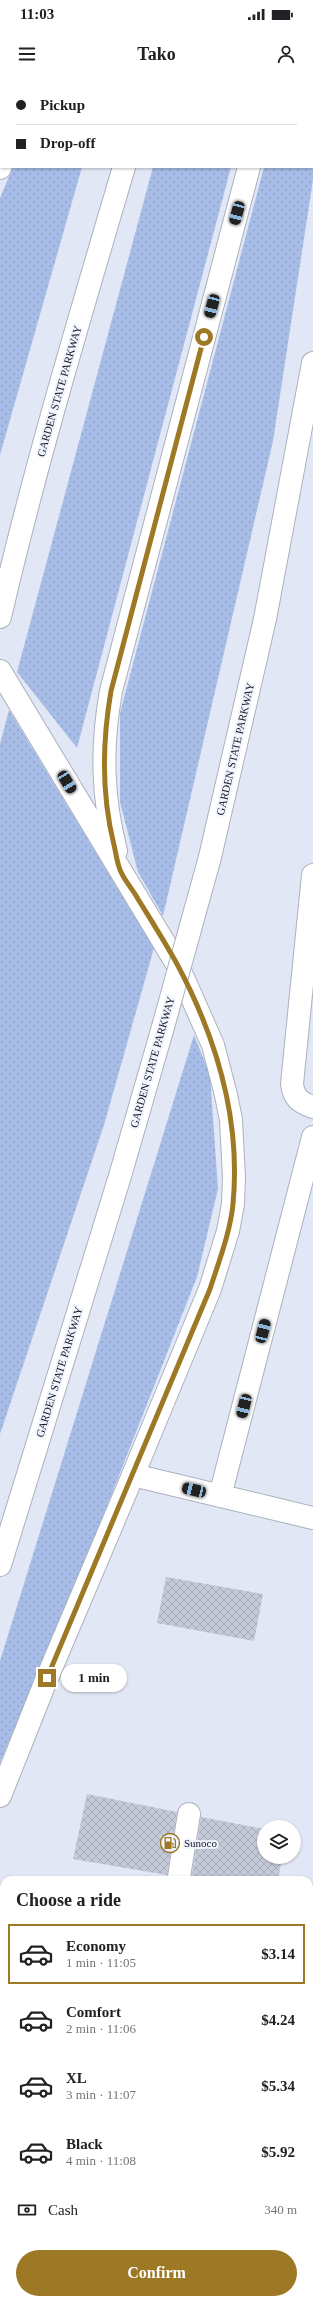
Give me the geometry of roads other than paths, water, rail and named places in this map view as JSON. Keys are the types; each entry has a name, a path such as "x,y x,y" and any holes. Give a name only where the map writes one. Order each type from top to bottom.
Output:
{"main road":[{"name":"GARDEN STATE PARKWAY","path":"0,617 17,546 124,168"},
{"path":"121,872 106,808 104,778 105,722 111,691 249,168"},
{"name":"GARDEN STATE PARKWAY","path":"0,1565 120,1176 210,857 265,619 313,363"},
{"path":"0,671 177,964 213,1045 231,1120 234,1176 233,1204 228,1231 212,1282 133,1475 44,1685 0,1796"},
{"path":"313,875 292,1084 294,1095 301,1103 313,1106"},
{"path":"220,1496 313,1137"},
{"path":"133,1475 313,1518"},
{"path":"179,1876 189,1814"}],"place":[{"name":"Sunoco","path":"170,1843"}]}
